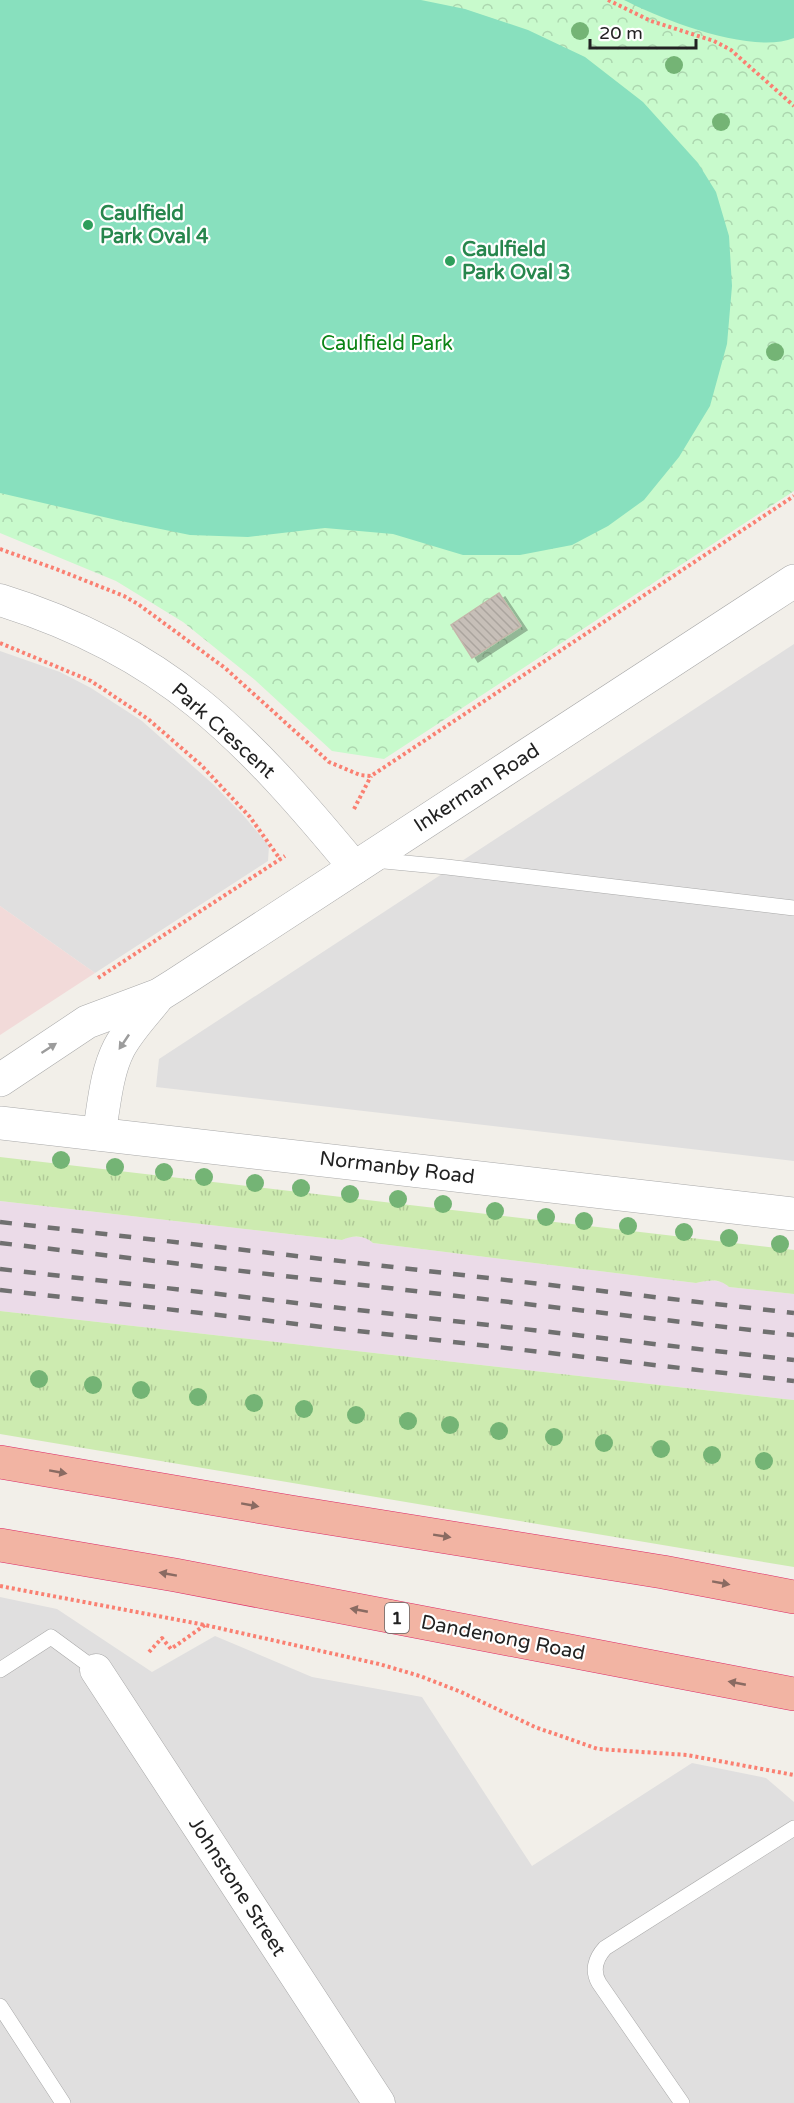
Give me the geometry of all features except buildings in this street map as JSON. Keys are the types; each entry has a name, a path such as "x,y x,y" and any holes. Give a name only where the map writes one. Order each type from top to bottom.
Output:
{"highway":[{"path":"0,1462 652,1570 794,1597"},
{"name":"Dandenong Road","path":"0,1545 175,1575 794,1694"}],"street":[{"name":"Inkerman Road","path":"0,1080 87,1022 159,995 794,581"},
{"name":"Park Crescent","path":"0,600 46,615 91,635 129,656 178,688 223,725 256,757 323,830 361,864"},
{"name":"Inkerman Road","path":"99,1134 108,1082 116,1055 120,1046 159,995"},
{"name":"Normanby Road","path":"0,1123 794,1214"},
{"name":"Johnstone Street","path":"96,1671 379,2103"}],"lane":[{"path":"361,864 447,867 794,908"},
{"path":"0,1670 51,1637 96,1671"},
{"path":"682,2103 599,1983 595,1974 597,1958 604,1948 794,1828"},
{"path":"0,2006 63,2103"}],"path":[{"path":"608,0 651,21 714,41 731,50 794,106"},
{"path":"354,809 371,776 794,496"},
{"path":"0,549 124,596 138,604 225,668 330,762 360,775 371,776"},
{"path":"0,643 91,681 148,719 218,782 250,817 280,859"},
{"path":"96,980 285,856"},
{"path":"0,1586 205,1625 379,1664 420,1676 535,1726 598,1749 687,1755 794,1775"},
{"path":"149,1652 162,1638 171,1649 205,1625"}],"shaded area":[{"path":"794,644 794,1161 156,1087 159,1059"},
{"path":"0,651 60,672 91,688 142,721 214,785 243,815 269,846 268,861 95,973 0,906"},
{"path":"0,906 95,973 0,1035"},
{"path":"0,1201 342,1240 350,1236 367,1238 373,1243 696,1283 710,1280 723,1282 729,1287 794,1294 794,1400 0,1311"},
{"path":"0,1597 57,1609 152,1672 215,1636 312,1677 422,1697 532,1866 692,1763 766,1778 794,1802 794,2103 0,2103"}],"green space":[{"name":"Caulfield Park","path":"0,0 794,0 794,491 384,759 332,751 255,680 183,622 116,581 0,533"},
{"name":"Caulfield Park Oval 3","path":"0,0 421,0 465,9 528,30 585,57 643,102 698,163 716,192 729,236 732,286 727,344 710,406 679,457 644,500 608,526 572,545 520,555 463,555 393,534 325,528 248,537 190,535 0,493"},
{"path":"624,0 794,0 794,38 776,42 732,39 661,17"},
{"path":"0,1157 794,1250 794,1294 729,1287 714,1280 696,1283 373,1243 366,1238 358,1237 342,1240 0,1201"},
{"path":"0,1311 794,1400 794,1567 0,1434"}],"railway":[{"path":"0,1222 794,1313"},
{"path":"0,1243 794,1335"},
{"path":"0,1269 794,1360"},
{"path":"0,1290 794,1381"}],"place":[{"name":"Caulfield Park Oval 4","path":"88,225"},
{"name":"Caulfield Park Oval 3","path":"450,261"}]}
